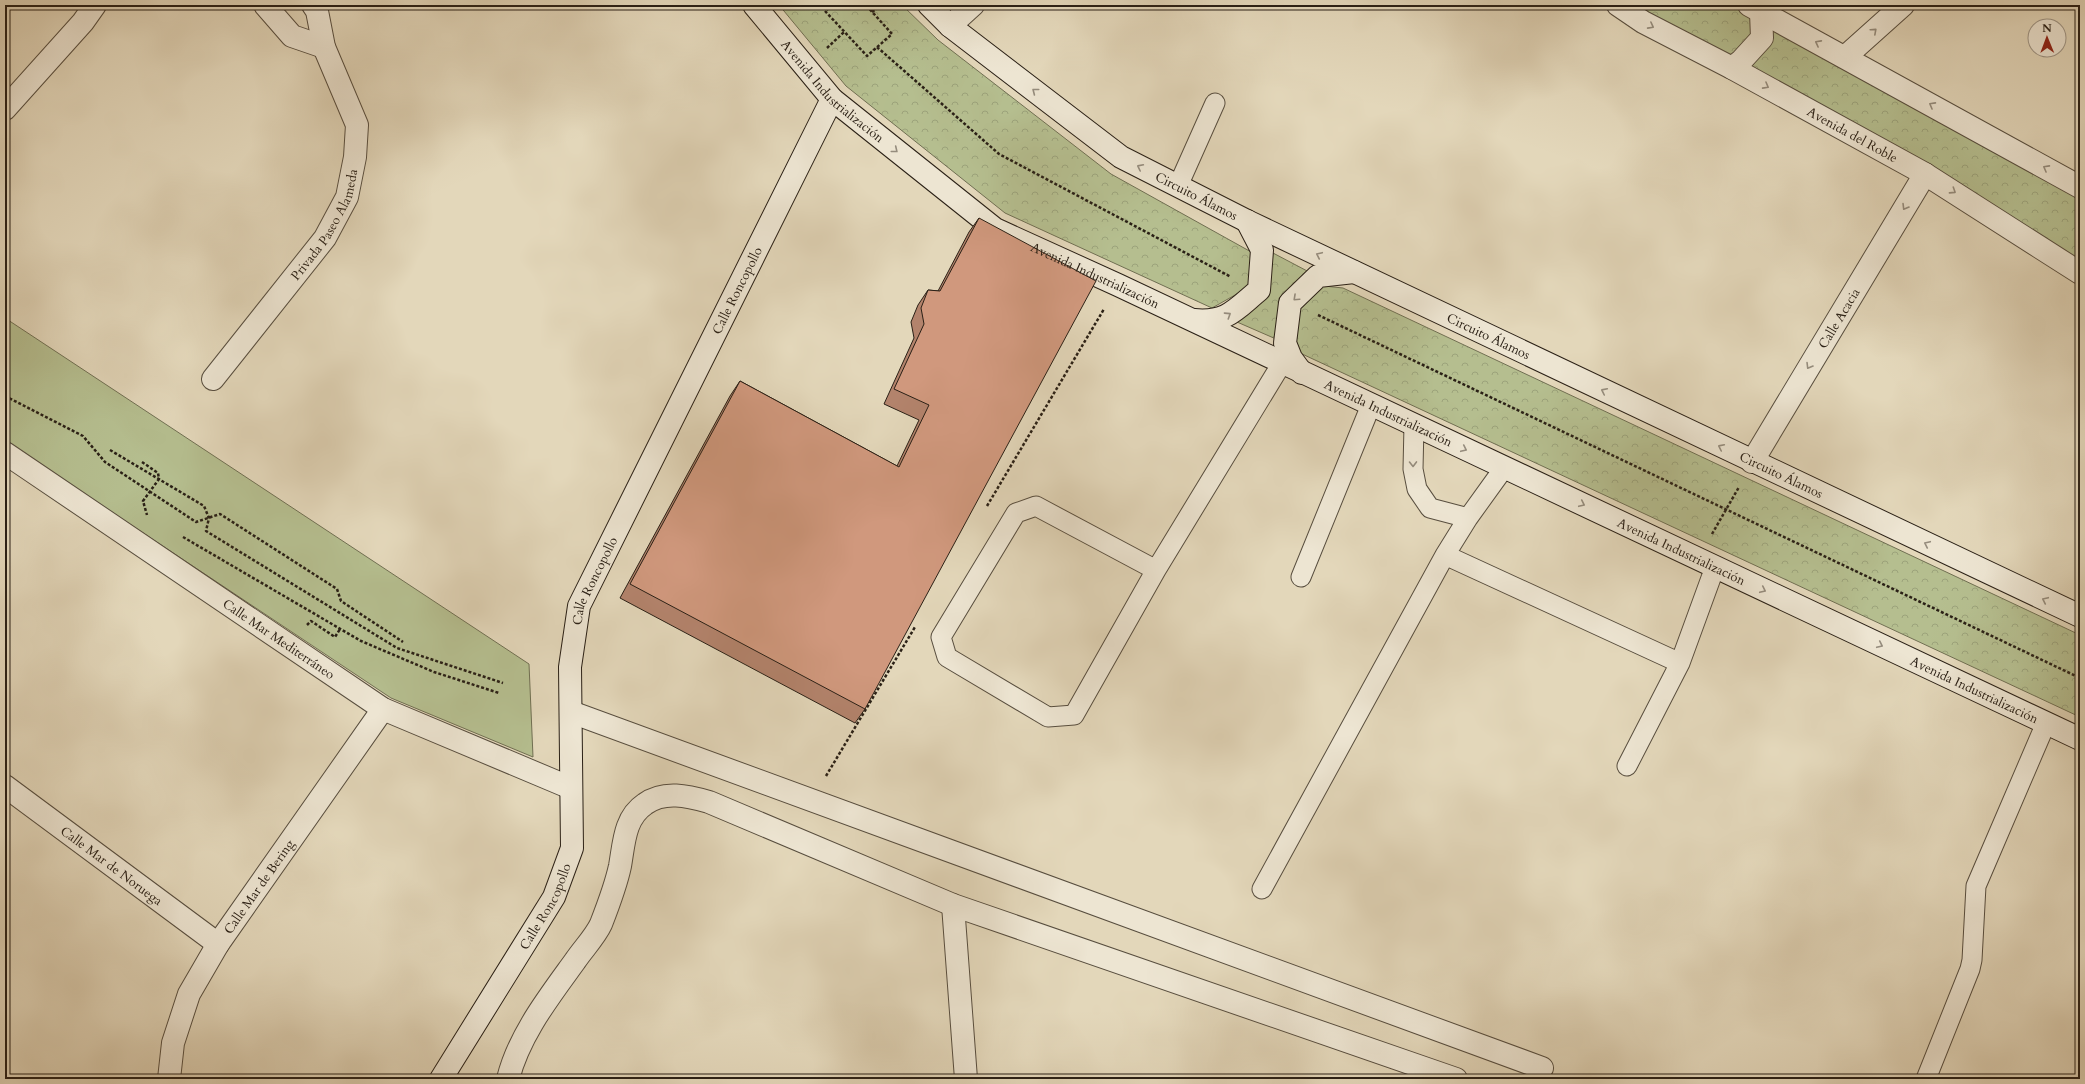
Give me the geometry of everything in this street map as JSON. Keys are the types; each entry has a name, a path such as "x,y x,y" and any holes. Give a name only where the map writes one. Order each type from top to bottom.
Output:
{"street":[{"path":"5,109 83,22 95,5"},
{"path":"265,5 292,36 324,47"},
{"name":"Avenida Industrialización","path":"754,5 832,99 995,229 1118,285 2080,739"},
{"name":"Circuito Álamos","path":"929,5 950,26 1121,157 1246,221 1752,462 2080,616"},
{"path":"950,26 973,5"},
{"name":"Avenida del Roble","path":"1618,5 1643,22 1732,68 1925,174 2079,269"},
{"path":"1845,57 1903,5"},
{"path":"292,36 318,7"},
{"name":"Privada Paseo Alameda","path":"213,379 326,238 347,197 355,157 357,125 324,47 318,7"},
{"path":"1732,68 1741,61 1762,38 1755,8"},
{"path":"1755,8 2080,187"},
{"name":"Calle Roncopollo","path":"441,1079 554,897 572,848 570,668 579,606 832,99"},
{"name":"Calle Acacia","path":"1752,462 1925,174"},
{"path":"1190,320 1210,322 1226,318 1259,290 1262,250 1246,221"},
{"path":"1302,373 1291,358 1285,343 1290,303 1318,276 1354,272"},
{"name":"Calle Mar Mediterráneo","path":"5,454 383,709 571,788"},
{"name":"Calle Mar de Bering","path":"169,1079 173,1043 189,994 218,944 383,709"},
{"path":"571,712 1542,1068"},
{"name":"Calle Mar de Noruega","path":"5,786 218,944"},
{"path":"508,1079 513,1059 532,1022 600,925 619,867 622,842 631,817 645,804 664,796 687,795 709,802 953,905 1456,1079"},
{"path":"953,905 966,1079"}],"lane":[{"path":"1178,186 1215,103"},
{"path":"1156,570 1036,506 1016,513 941,638 947,657 1048,717 1074,715 1156,570 1282,363"},
{"path":"1301,577 1371,405"},
{"path":"1414,426 1413,469 1417,488 1430,508 1468,518"},
{"path":"1262,889 1445,555 1468,518 1504,468"},
{"path":"1445,555 1680,662"},
{"path":"1627,766 1680,662 1708,564"},
{"path":"1926,1079 1970,969 1972,960 1976,886 2046,723"}],"path":[{"path":"833,5 826,11 867,56 892,34 866,5"},
{"path":"872,12 882,5"},
{"path":"877,47 999,154 1259,290"},
{"path":"1290,303 1298,305 2080,678"},
{"path":"5,396 83,436 105,462 196,522 220,514 337,589 341,601 402,642"},
{"path":"110,450 204,506 208,518 206,530 397,648 503,683"},
{"path":"142,462 158,472 158,479 143,501 148,517"},
{"path":"1708,564 1708,542 1752,462"},
{"path":"182,537 361,641 434,672 499,693"}],"green space":[{"path":"779,5 902,5 938,40 1111,174 1253,253 1251,286 1212,308 1005,213 846,86"},
{"path":"1618,5 1749,5 2080,187 2080,264"},
{"path":"1273,253 1311,273 1280,299 1276,339 1237,322 1269,294"},
{"path":"1324,286 1343,288 2080,635 2080,717 1300,353 1296,343 1300,308"},
{"path":"5,318 529,664 533,757 391,698 5,441"}],"building":[{"path":"979,218 1096,281 865,709 630,584 740,381 899,467 929,405 894,389 924,324 921,308 928,290 940,291"}]}
